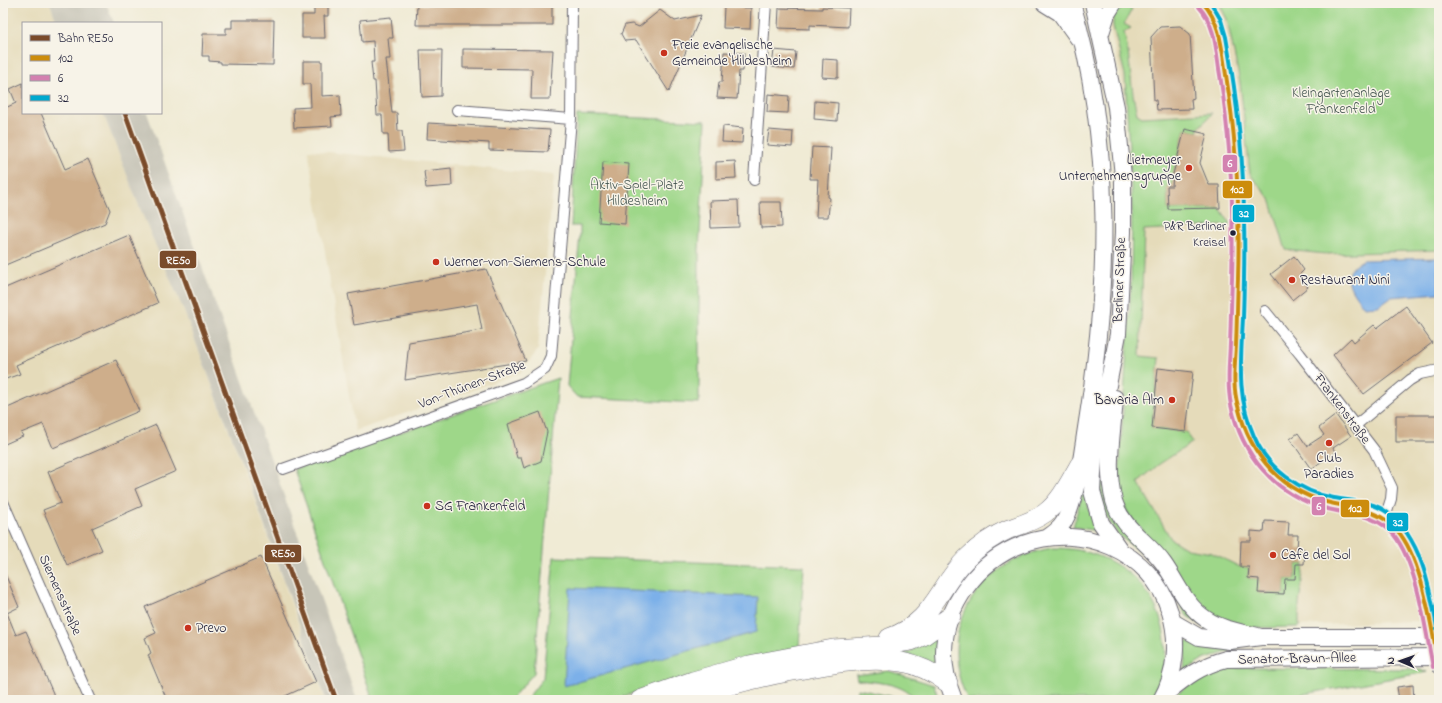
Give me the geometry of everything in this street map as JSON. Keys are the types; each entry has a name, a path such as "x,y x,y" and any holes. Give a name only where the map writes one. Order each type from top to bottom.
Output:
{"highway":[{"path":"640,700 685,684 749,665 855,647 892,636 915,624 932,607 957,570 974,552 995,536 1036,519 1052,507 1060,498 1080,464"},
{"path":"855,647 882,646 911,641 923,636 951,616"},
{"path":"682,700 750,679 826,664 855,661 903,662 924,668 951,691"}],"main road":[{"path":"1044,3 1060,13 1082,45"},
{"name":"Berliner Straße","path":"1047,538 1061,525 1066,517 1074,494 1096,358 1104,254 1103,178 1092,97 1072,3"},
{"name":"Berliner Straße","path":"1093,3 1113,85 1122,155 1123,232 1118,334 1094,457 1092,491 1101,523 1120,550"},
{"path":"1101,33 1107,14 1114,3"},
{"path":"1118,334 1110,470 1114,501 1119,514 1134,535 1164,564 1183,596 1198,612 1215,624 1261,637"},
{"path":"951,691 944,651 951,616 964,590 984,568 1009,551 1023,544 1047,538 1064,537 1093,540 1120,550 1138,562 1153,578 1164,597 1173,622 1175,649 1173,664 1163,697"},
{"name":"Senator-Braun-Allee","path":"1173,622 1199,637 1212,640 1235,641 1261,637 1436,637"},
{"name":"Senator-Braun-Allee","path":"1163,697 1190,673 1204,665 1226,659 1438,660"}],"street":[{"name":"Von-Thünen-Straße","path":"283,469 524,383 545,369 551,356 570,120 572,3"},
{"path":"754,180 766,3"},
{"path":"1203,3 1216,22 1232,111 1239,208 1234,382 1237,410 1245,432 1259,458 1268,468 1287,484 1307,496 1324,502 1371,511 1385,518 1399,532 1411,550 1436,637 1438,660"},
{"path":"457,110 570,120"},
{"name":"Frankenstraße","path":"1265,311 1356,425 1374,450 1392,488 1391,499 1385,518"},
{"path":"1356,425 1410,380 1420,374 1439,370"},
{"name":"Siemensstraße","path":"3,502 90,700"}],"shaded area":[{"path":"3,3 50,3 57,22 22,22 22,114 103,114 143,216 184,311 252,493 325,700 3,700"},
{"path":"50,3 106,3 114,22 57,22"},
{"path":"1104,3 1219,3 1227,19 1240,82 1250,174 1270,199 1286,250 1326,254 1439,250 1439,620 1246,628 1124,503 1119,475 1131,284 1132,207 1130,140 1124,91"},
{"path":"103,114 147,114 357,700 326,700 253,493 184,311 143,216"},
{"name":"Werner-von-Siemens-Schule","path":"308,150 554,175 538,350 520,373 355,431"}],"green space":[{"path":"1120,3 1131,3 1129,7 1132,9 1124,24 1131,28 1124,32 1137,114 1142,117 1212,113 1200,126 1197,132 1185,129 1173,174 1172,186 1167,186 1168,209 1220,208 1231,225 1144,230 1140,356 1159,358 1152,428 1186,432 1193,442 1158,465 1138,482 1171,539 1187,549 1212,553 1240,567 1249,567 1248,578 1259,579 1259,593 1284,594 1285,579 1295,579 1296,564 1304,564 1299,604 1299,627 1248,627 1219,619 1184,587 1157,554 1128,513 1123,499 1119,475 1131,284 1132,207 1125,75 1113,26 1113,19"},
{"name":"Kleingartenanlage Frankenfeld","path":"1219,3 1439,3 1439,250 1326,254 1286,250 1270,199 1250,174 1240,82 1227,19"},
{"name":"Aktiv-Spiel-Platz Hildesheim","path":"577,115 706,121 699,250 699,403 577,397 567,386 580,234 580,226 571,226"},
{"name":"SG Frankenfeld","path":"558,378 534,673 510,700 373,700 294,469"},
{"path":"1106,454 1108,485 1214,633 1187,616 1157,564 1118,535 1105,514 1100,493 1100,481"},
{"path":"1085,483 1089,510 1098,531 1073,527"},
{"path":"1052,548 1076,550 1098,556 1118,566 1136,579 1149,596 1159,615 1165,638 1165,662 1161,681 1154,700 968,700 959,674 956,649 960,625 970,603 984,583 1003,567 1026,555"},
{"path":"554,557 804,566 799,648 609,700 526,700 543,678"},
{"path":"938,635 937,663 902,654 909,652"},
{"path":"1186,641 1212,649 1240,648 1203,660 1184,672"},
{"path":"1229,668 1420,669 1427,672 1271,700 1174,700 1178,693 1204,673"},
{"path":"889,671 934,685 939,700 918,700 904,690 889,684 857,680 856,675"},
{"path":"858,689 907,700 857,700"}],"water":[{"path":"1439,258 1439,293 1391,297 1378,306 1364,307 1354,294 1349,282 1351,271 1355,265 1363,260"},
{"path":"570,588 758,597 756,632 564,686"}],"building":[{"path":"314,3 328,3 328,16 324,16 325,38 302,38 302,15 314,15"},
{"path":"417,5 552,6 552,25 416,25"},
{"path":"724,7 751,8 750,29 723,28"},
{"path":"822,7 849,8 848,27 810,25 810,29 778,28 779,8 822,9"},
{"name":"Freie evangelische Gemeinde Hildesheim","path":"660,10 675,21 701,15 669,92 636,40 625,41 621,34 625,25 632,24 639,27"},
{"path":"391,17 393,38 388,38 390,59 386,59 392,113 397,113 398,131 402,131 404,151 389,152 388,134 383,134 382,115 377,115 375,81 373,81 371,62 374,62 373,41 362,42 360,20"},
{"path":"232,20 274,20 273,65 221,64 221,62 209,61 209,56 202,56 203,34 226,34 226,28 232,28"},
{"path":"1180,26 1190,34 1194,98 1191,99 1192,109 1157,110 1156,100 1154,100 1151,37 1160,27"},
{"path":"463,49 553,50 550,99 531,99 532,69 463,68"},
{"path":"420,50 442,50 441,96 422,97"},
{"path":"774,50 796,52 794,69 772,67"},
{"path":"724,52 744,53 743,71 739,71 737,99 717,98 719,82 722,82"},
{"path":"823,59 838,60 838,78 822,77"},
{"path":"303,61 322,61 322,96 340,95 341,116 331,117 332,126 294,128 293,108 311,107 310,84 303,84"},
{"path":"22,83 22,114 41,114 65,169 88,159 110,210 105,223 3,266 3,109 16,103 10,89"},
{"path":"768,94 789,96 788,113 767,112"},
{"path":"815,101 838,103 837,121 814,119"},
{"path":"428,123 550,130 548,152 489,150 489,143 427,139"},
{"path":"723,126 743,128 742,143 722,142"},
{"name":"Lietmeyer Unternehmensgruppe","path":"1185,129 1207,134 1200,163 1209,185 1219,185 1220,208 1168,209 1167,186 1172,186 1173,174"},
{"path":"769,130 793,132 792,147 767,145"},
{"path":"812,147 831,148 828,217 816,217 818,179 810,179"},
{"path":"735,161 736,178 716,179 716,162"},
{"path":"603,162 629,164 625,224 599,222"},
{"path":"451,168 452,186 426,188 424,171"},
{"path":"738,200 739,227 711,228 710,201"},
{"path":"760,202 781,202 782,227 761,228"},
{"path":"129,235 158,303 16,365 20,374 3,380 3,289"},
{"path":"1294,256 1304,270 1299,275 1308,287 1292,300 1271,274"},
{"path":"486,269 526,361 405,380 409,342 482,330 477,304 354,325 348,294"},
{"path":"1406,306 1432,343 1364,394 1333,355 1351,338 1354,342 1374,325 1377,328"},
{"path":"116,360 139,411 53,448 43,424 21,433 23,436 5,444 3,438 3,410"},
{"path":"1158,368 1193,372 1186,432 1152,428"},
{"path":"540,412 547,432 541,461 524,468 521,458 517,458 508,424"},
{"name":"Club Paradies","path":"1336,415 1351,436 1333,448 1335,452 1311,469 1290,439 1298,433 1307,446 1324,435 1319,428"},
{"path":"1396,415 1439,415 1439,442 1396,442"},
{"path":"156,425 176,471 135,489 142,506 92,528 102,550 67,565 43,510 61,503 48,472"},
{"path":"1265,521 1289,522 1288,535 1298,535 1297,549 1305,549 1304,564 1296,564 1295,579 1285,579 1284,594 1258,593 1259,579 1248,578 1249,567 1240,567 1241,541 1251,541 1251,531 1264,532"},
{"path":"261,557 316,682 283,697 284,700 167,700 148,655 151,653 145,638 156,633 145,607"},
{"path":"3,569 19,607 7,613 16,635 26,631 56,700 3,700"},
{"path":"1413,685 1414,700 1399,700 1397,687"}],"rail line":[{"name":"RE50","path":"125,114 336,700"}],"transit line":[{"name":"102","path":"1203,3 1214,19 1220,37 1233,126 1239,228 1234,383 1236,398 1243,424 1260,456 1285,482 1300,492 1316,499 1369,512 1384,519 1397,530 1406,543 1420,576 1439,666"},
{"name":"32","path":"1211,3 1221,20 1226,37 1237,106 1244,199 1244,294 1241,378 1244,407 1248,421 1260,448 1267,458 1286,477 1321,495 1376,506 1388,513 1400,524 1418,553 1424,570 1433,605 1439,638"},
{"name":"6","path":"1199,7 1205,14 1212,30 1227,126 1231,177 1233,254 1229,382 1231,405 1236,423 1252,456 1263,470 1290,493 1306,502 1324,508 1362,516 1379,522 1394,535 1402,548 1415,580 1420,598 1433,667"}],"place":[{"name":"Freie evangelische Gemeinde Hildesheim","path":"664,53"},
{"name":"Lietmeyer Unternehmensgruppe","path":"1189,168"},
{"name":"P&R Berliner Kreisel","path":"1233,233"},
{"name":"Werner-von-Siemens-Schule","path":"436,262"},
{"name":"Restaurant Nini","path":"1292,280"},
{"name":"Bavaria Alm","path":"1172,400"},
{"name":"Club Paradies","path":"1329,443"},
{"name":"SG Frankenfeld","path":"427,506"},
{"name":"Cafe del Sol","path":"1273,555"},
{"name":"Prevo","path":"188,628"}]}
